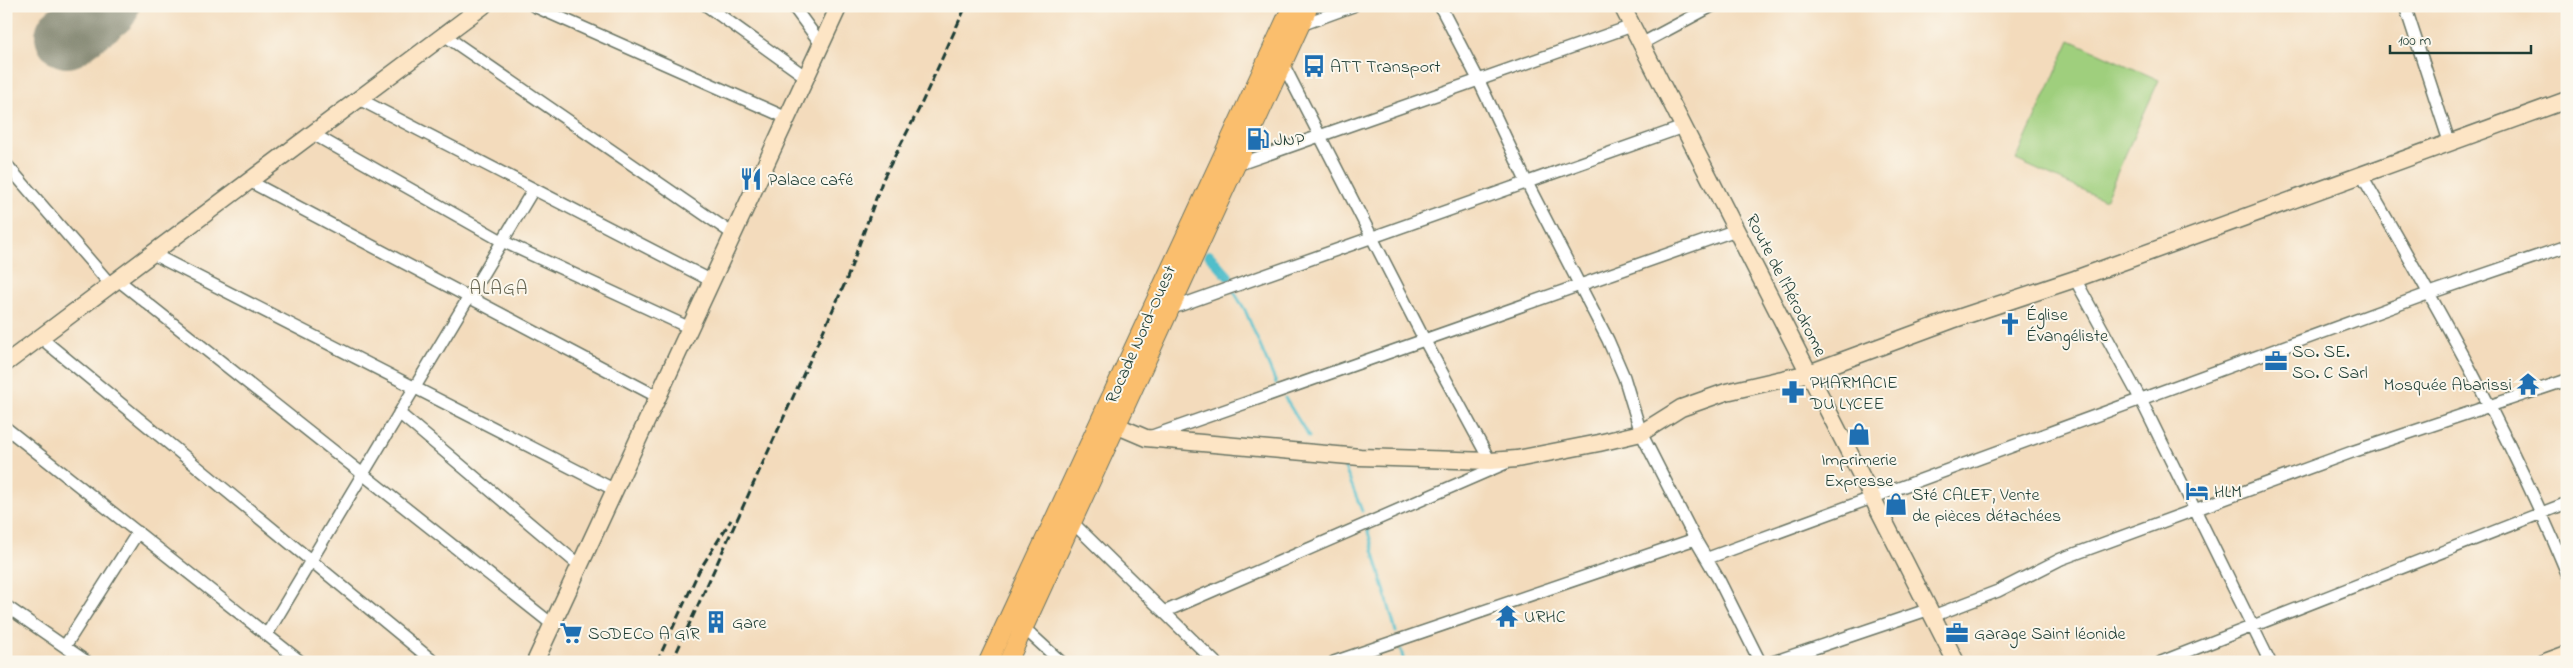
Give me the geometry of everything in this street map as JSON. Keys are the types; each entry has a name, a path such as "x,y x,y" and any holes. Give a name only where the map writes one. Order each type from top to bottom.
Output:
{"main road":[{"name":"Rocade Nord-Ouest","path":"1008,662 1074,523 1109,423 1292,6"},
{"name":"Rocade Nord-Ouest","path":"988,662 1109,423 1170,309 1309,6"}],"street":[{"path":"6,364 483,6"},
{"path":"534,6 787,118"},
{"path":"707,6 806,77"},
{"path":"793,6 821,44"},
{"path":"535,662 839,6"},
{"path":"1301,25 1353,6"},
{"path":"1440,6 1478,79 1526,181 1580,284 1624,377 1641,434 1695,539 1708,558 1760,662"},
{"name":"Route de l'Aérodrome","path":"1622,6 1956,662"},
{"path":"1641,44 1712,6"},
{"path":"2405,6 2449,141"},
{"path":"1237,165 1632,26"},
{"path":"444,35 733,234"},
{"path":"1284,64 1425,341 1490,461"},
{"path":"359,99 712,281"},
{"path":"1109,423 1146,438 1360,457 1490,461 1517,458 1641,434 1681,408 1726,392 1809,373 1952,320 2074,280 2449,141 2567,100"},
{"path":"1170,309 1683,126"},
{"path":"313,134 502,241 690,328"},
{"path":"6,164 22,180 65,234 114,283 363,473 553,625"},
{"path":"2361,174 2430,293 2490,407 2542,512 2567,573"},
{"path":"249,181 658,397"},
{"path":"266,634 533,190"},
{"path":"1146,438 1736,230"},
{"path":"1708,558 2430,293 2567,246"},
{"path":"152,254 615,490"},
{"path":"2074,280 2141,400 2197,509 2270,662"},
{"path":"41,338 434,662"},
{"path":"1773,662 1998,591 2061,559 2352,452 2567,380"},
{"path":"399,413 580,566"},
{"path":"6,428 301,662"},
{"path":"1164,612 1517,458"},
{"path":"2161,662 2567,503"},
{"path":"1074,523 1215,662"},
{"path":"65,646 138,532"},
{"path":"1334,662 1695,539"},
{"path":"6,606 88,662"},
{"path":"1024,628 1061,662"},
{"path":"2545,662 2567,654"}],"green space":[{"path":"2070,40 2159,80 2105,200 2016,160"}],"waterway":[{"path":"1209,255 1228,276"},
{"path":"1234,292 1245,310 1276,383"},
{"path":"1285,398 1309,437"},
{"path":"1345,468 1362,511"},
{"path":"1367,528 1396,632"},
{"path":"1401,650 1404,662"}],"runway":[{"path":"67,36 107,6"}],"railway":[{"path":"672,662 846,281 883,179 919,109 966,6"},
{"path":"657,662 699,571 731,520"}],"place":[{"name":"ATT Transport","path":"1314,66"},
{"name":"JNP","path":"1258,139"},
{"name":"Palace café","path":"751,179"},
{"name":"Église Évangéliste","path":"2010,324"},
{"name":"SO. SE. SO. C Sarl","path":"2276,361"},
{"name":"Mosquée Abarissi","path":"2528,384"},
{"name":"PHARMACIE DU LYCEE","path":"1793,392"},
{"name":"Imprimerie Expresse","path":"1859,434"},
{"name":"HLM","path":"2197,491"},
{"name":"Sté CALEF, Vente de pièces détachées","path":"1896,504"},
{"name":"URHC","path":"1507,616"},
{"name":"Gare","path":"716,622"},
{"name":"SODECO A GIR","path":"571,633"},
{"name":"Garage Saint léonide","path":"1957,633"}],"district":[{"name":"ALAGA","path":"499,287"}]}
